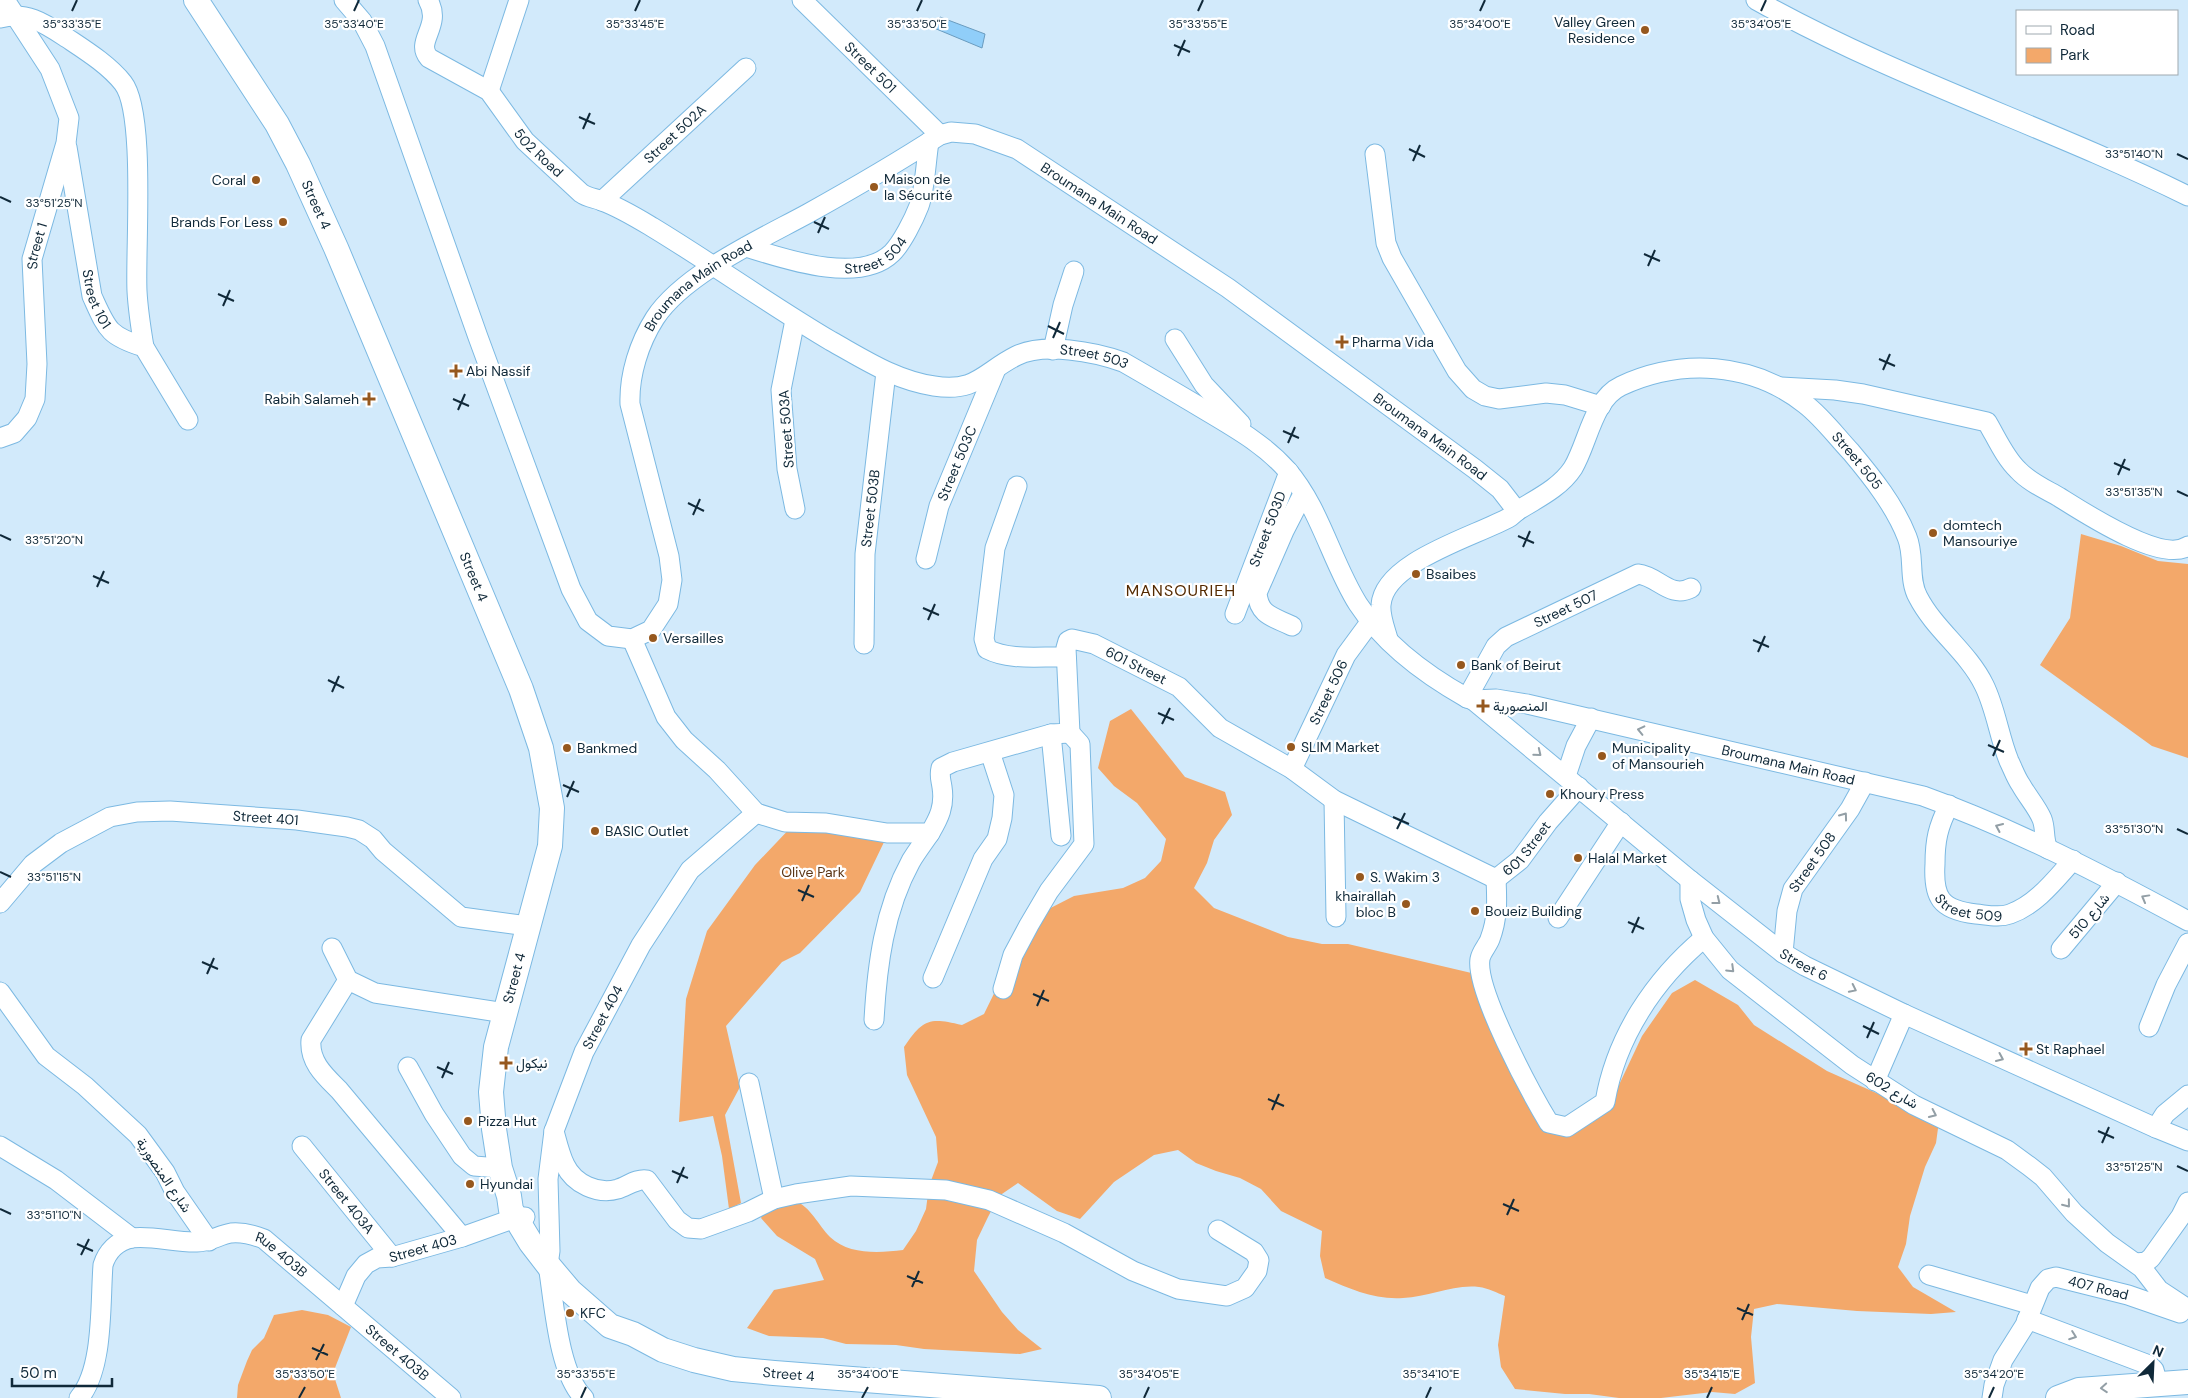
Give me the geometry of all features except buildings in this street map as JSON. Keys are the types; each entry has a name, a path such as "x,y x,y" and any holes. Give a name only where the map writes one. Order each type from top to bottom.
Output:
{"main road":[{"name":"Street 4","path":"196,0 277,124 298,164 336,248 521,689 541,748 552,808 550,846 496,1048 492,1092 494,1129 500,1168 516,1210 549,1258 610,1326 633,1334 663,1350 694,1360 734,1369 1098,1398"},
{"path":"2058,1398 2079,1390 2188,1382"}],"street":[{"path":"344,0 362,21 375,46 478,337 572,589 588,621 608,636 632,639 666,717 684,740 717,770 756,813 786,822 826,823 887,833 930,833"},
{"name":"502 Road","path":"428,0 434,10 424,47 424,53 429,58 489,91 525,141 581,194 602,201 651,226 714,266"},
{"path":"489,91 519,0"},
{"name":"Street 501","path":"802,0 934,139"},
{"path":"1756,0 1834,42 1902,73 2099,154 2188,196"},
{"path":"6,11 34,19 69,39 107,67 126,88 132,108 135,135 138,198 136,290 144,348 188,420"},
{"name":"Street 1","path":"0,438 14,433 27,418 35,399 37,364 32,259 66,143 69,118 50,69 6,11"},
{"name":"Street 502A","path":"602,201 746,68"},
{"name":"Broumana Main Road","path":"632,639 651,630 668,604 672,580 670,556 632,413 630,384 637,356 655,318 698,276 746,247 878,174 934,139 951,132 975,134 1017,149 1228,288 1500,489 1517,511"},
{"name":"Street 504","path":"746,247 787,260 832,268 868,266 892,253 920,206 934,139"},
{"name":"Street 101","path":"66,143 92,296 108,330 123,341 144,348"},
{"path":"1375,154 1386,243 1392,258 1457,371 1473,389 1485,396 1499,398 1546,393 1565,394 1601,406"},
{"name":"Street 503","path":"714,266 795,320 886,372 912,382 954,388 982,379 1016,356 1032,350 1104,355 1123,362 1255,440 1289,472 1303,494 1358,604 1388,639"},
{"path":"1053,350 1063,305 1074,271"},
{"name":"Street 503A","path":"795,320 782,390 787,469 795,509"},
{"path":"1176,339 1204,385 1255,440"},
{"name":"Street 505","path":"1517,511 1547,493 1572,470 1605,397 1621,386 1650,375 1672,370 1716,368 1738,371 1780,387 1805,404 1828,425 1865,469 1892,509 1912,548 1916,594 1932,620 1965,657 1984,686 2016,777 2041,816 2045,832 2045,843 2048,849"},
{"name":"Street 503C","path":"926,559 939,506 996,369"},
{"name":"Street 503B","path":"864,644 865,554 886,372"},
{"path":"1780,387 1835,390 1863,394 1987,422 2016,469 2032,482 2106,526 2129,537 2171,550 2183,550 2188,546"},
{"name":"Street 503D","path":"1235,614 1289,472"},
{"path":"1003,989 1013,955 1028,925 1084,844 1080,744 1070,734 1066,657 1007,656 987,650 984,639 995,548 1017,486"},
{"path":"1292,626 1261,611 1257,594 1284,531 1303,494"},
{"path":"1470,699 1425,672 1388,639 1380,606 1382,596 1390,583 1406,568 1426,556 1498,524 1517,511"},
{"name":"Street 507","path":"1470,699 1496,646 1506,638 1552,614 1638,574 1655,579 1673,591 1680,592 1691,588"},
{"name":"Street 506","path":"1292,769 1346,655 1371,621"},
{"name":"601 Street","path":"1066,657 1068,641 1072,639 1084,640 1165,679 1187,693 1220,728 1292,769 1334,800 1496,879 1520,860 1548,822 1573,781"},
{"name":"Broumana Main Road","path":"1470,699 1496,699 1527,704 1923,796 1949,805 2073,860 2117,882 2188,922"},
{"name":"Street 6","path":"1470,699 1573,781 1690,880 1783,953 1805,966 1904,1014 2188,1141"},
{"path":"1517,737 1522,714 1527,704"},
{"path":"1573,781 1576,746 1592,718"},
{"path":"874,1020 882,941 891,908 911,862 941,814 943,803 939,776 941,768 952,762 1051,734 1070,734"},
{"path":"1051,734 1061,836"},
{"path":"933,978 983,859 997,839 1002,818 1004,795 990,752"},
{"name":"Street 508","path":"1783,953 1787,911 1793,889 1850,809 1865,782"},
{"path":"1334,800 1336,917"},
{"name":"Street 509","path":"1949,805 1940,823 1935,840 1934,885 1939,897 1951,908 1972,914 1999,916 2011,914 2032,902 2044,892 2073,860"},
{"name":"Street 401","path":"0,903 33,864 61,843 110,817 137,812 170,811 297,820 359,830 373,839 383,851 461,917 528,926"},
{"name":"Street 404","path":"584,1398 568,1375 563,1360 549,1258 548,1179 554,1132 589,1040 657,921 690,870 756,813"},
{"path":"1558,918 1621,822"},
{"path":"1496,879 1497,913 1490,939 1480,959 1484,987 1509,1046 1548,1123 1567,1127 1605,1102 1615,1058 1649,996 1682,956 1704,938"},
{"name":"شارع 602","path":"1690,880 1690,899 1696,920 1704,938 1730,970 1836,1055 1914,1105 2007,1150 2043,1177 2074,1213 2107,1243 2137,1263 2158,1290 2188,1309"},
{"name":"شارع 510","path":"2061,950 2117,882"},
{"path":"2150,1027 2166,986 2188,943"},
{"path":"332,948 348,980 375,993 505,1013"},
{"path":"348,980 311,1040 314,1060 320,1071 340,1090 462,1237"},
{"name":"شارع المنصورية","path":"0,992 46,1056 85,1086 138,1135 209,1241"},
{"path":"1875,1080 1904,1014"},
{"path":"408,1067 434,1114 462,1156 474,1166 500,1168"},
{"path":"749,1083 774,1199"},
{"path":"2156,1128 2165,1114 2188,1095"},
{"path":"554,1132 566,1166 581,1183 604,1192 641,1180 647,1180 677,1220 688,1228 701,1229 748,1212 774,1199 851,1186 946,1190 989,1200 1064,1233 1133,1271 1178,1289 1227,1296 1245,1288 1257,1272 1259,1260 1254,1252 1218,1230"},
{"path":"0,1146 56,1180 132,1238"},
{"name":"Street 403A","path":"302,1146 392,1256"},
{"path":"2137,1263 2146,1262 2151,1258 2181,1216 2188,1202"},
{"name":"Street 403","path":"343,1306 350,1285 366,1264 377,1258 392,1256 462,1237 516,1210"},
{"name":"Rue 403B","path":"209,1241 232,1233 252,1234 264,1239 343,1306"},
{"path":"79,1398 92,1377 97,1355 103,1266 107,1254 114,1246 132,1238 209,1241"},
{"path":"1929,1275 2030,1312 2148,1365 2154,1370 2158,1384"},
{"name":"407 Road","path":"1992,1398 2000,1366 2030,1312 2044,1282 2051,1277 2128,1295 2188,1318"},
{"path":"558,1328 572,1284"},
{"name":"Street 403B","path":"343,1306 451,1398"}],"green space":[{"path":"2081,534 2121,546 2158,561 2188,564 2188,758 2152,746 2040,665 2070,618"},
{"path":"1131,709 1185,777 1225,792 1232,815 1214,840 1207,863 1194,888 1214,908 1288,937 1322,944 1348,944 1480,975 1535,1105 1572,1130 1593,1122 1610,1104 1642,1036 1672,993 1695,980 1738,1005 1754,1025 1827,1071 1939,1121 1936,1143 1925,1167 1910,1216 1906,1244 1898,1267 1913,1287 1956,1312 1931,1314 1857,1311 1777,1304 1754,1309 1751,1337 1755,1383 1735,1394 1712,1392 1661,1398 1619,1398 1515,1389 1501,1367 1498,1345 1505,1296 1486,1288 1460,1287 1413,1297 1383,1297 1353,1290 1325,1278 1320,1256 1322,1231 1281,1211 1261,1189 1240,1178 1196,1163 1178,1150 1154,1155 1114,1182 1080,1219 1057,1211 1018,1183 999,1196 977,1240 974,1271 1002,1312 1018,1330 1042,1349 1020,1354 924,1349 896,1345 846,1344 823,1338 769,1336 747,1328 774,1290 824,1280 815,1259 777,1236 761,1218 772,1197 790,1199 805,1207 830,1237 838,1243 855,1250 884,1252 903,1250 916,1231 926,1209 929,1186 938,1162 936,1137 907,1075 904,1047 916,1031 928,1022 942,1021 962,1025 984,1014 1031,918 1074,896 1123,888 1145,878 1161,861 1166,839 1137,803 1114,786 1098,768 1110,721"},
{"name":"Olive Park","path":"795,823 885,840 860,892 800,953 782,962 726,1026 740,1087 725,1115 741,1203 729,1209 722,1156 713,1116 679,1122 686,999 707,931 755,865"},
{"path":"302,1310 328,1315 351,1327 333,1373 341,1398 237,1398 238,1385 247,1361 252,1350 264,1338 274,1315"}],"water":[{"path":"940,17 985,34 982,48 934,28"}],"place":[{"name":"Valley Green Residence","path":"1645,30"},
{"name":"Coral","path":"256,180"},
{"name":"Maison de la Sécurité","path":"874,187"},
{"name":"Brands For Less","path":"283,222"},
{"name":"Pharma Vida","path":"1342,342"},
{"name":"Abi Nassif","path":"456,371"},
{"name":"Rabih Salameh","path":"369,399"},
{"name":"domtech Mansouriye","path":"1933,533"},
{"name":"Bsaibes","path":"1416,574"},
{"name":"Versailles","path":"653,638"},
{"name":"Bank of Beirut","path":"1461,665"},
{"name":"المنصورية","path":"1483,706"},
{"name":"SLIM Market","path":"1291,747"},
{"name":"Bankmed","path":"567,748"},
{"name":"Municipality of Mansourieh","path":"1602,756"},
{"name":"Khoury Press","path":"1550,794"},
{"name":"BASIC Outlet","path":"595,831"},
{"name":"Halal Market","path":"1578,858"},
{"name":"S. Wakim 3","path":"1360,877"},
{"name":"khairallah bloc B","path":"1406,904"},
{"name":"Boueiz Building","path":"1475,911"},
{"name":"St Raphael","path":"2026,1049"},
{"name":"نيكول","path":"506,1063"},
{"name":"Pizza Hut","path":"468,1121"},
{"name":"Hyundai","path":"470,1184"},
{"name":"KFC","path":"570,1313"}],"district":[{"name":"MANSOURIEH","path":"1181,590"}]}
